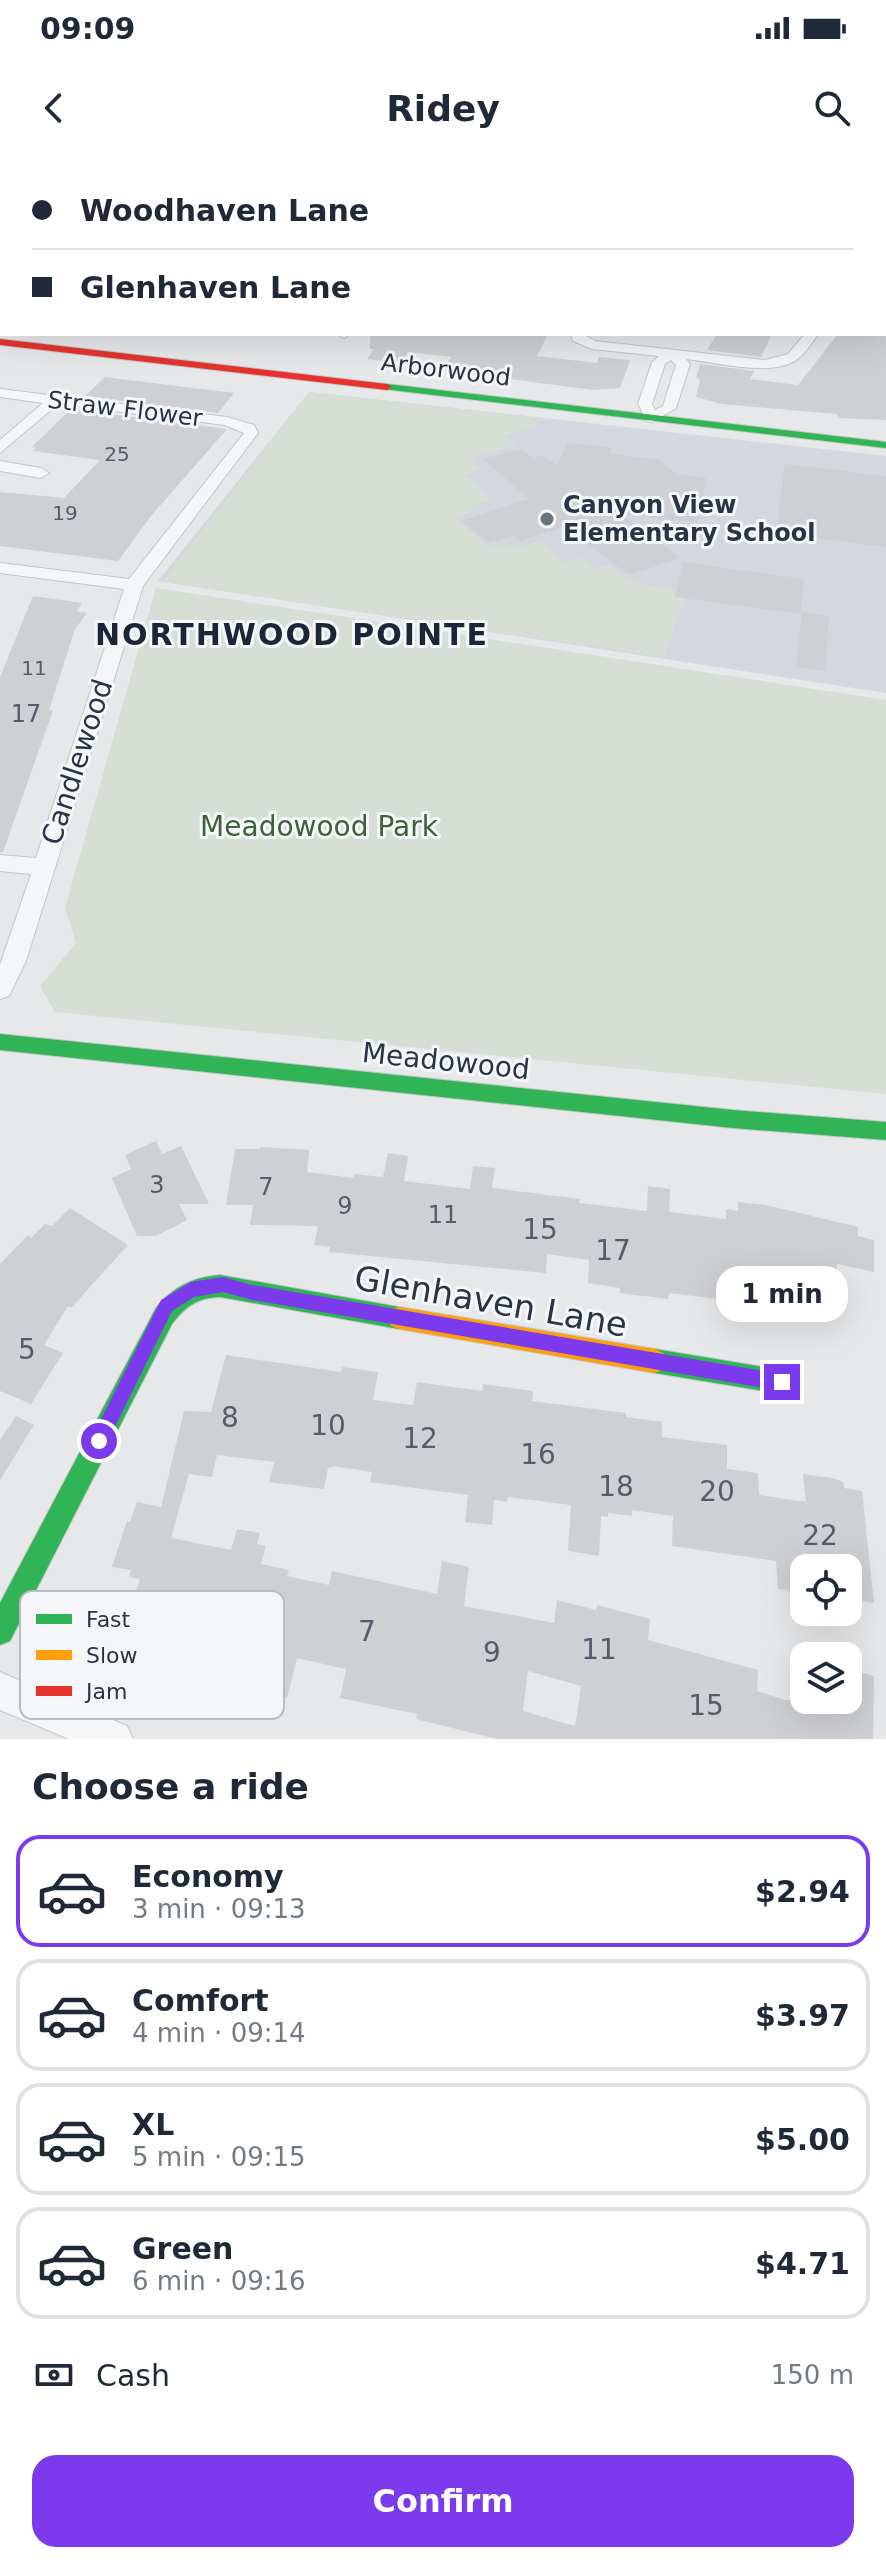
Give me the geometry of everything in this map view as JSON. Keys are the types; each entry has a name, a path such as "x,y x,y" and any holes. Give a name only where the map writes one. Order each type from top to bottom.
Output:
{"street":[{"path":"578,336 592,345 781,364 796,357 811,336"},
{"name":"Arborwood","path":"0,342 886,445"},
{"path":"672,354 683,364 674,393 669,408 652,418 645,404 659,362 672,354"},
{"name":"Straw Flower","path":"0,393 227,421 249,428"},
{"path":"0,448 54,400"},
{"name":"Candlewood","path":"0,989 14,961 134,585 247,440 251,433 249,428"},
{"path":"0,466 41,473"},
{"path":"0,568 134,585"},
{"path":"0,863 43,867"},
{"name":"Meadowood","path":"0,1042 733,1119 886,1131"},
{"name":"Glenhaven Lane","path":"21,1591 167,1306 191,1290 223,1284 252,1293 782,1382"},
{"name":"Glenhaven Lane","path":"0,1631 20,1593"},
{"path":"0,1691 20,1699"},
{"path":"66,1719 114,1739"}],"shaded area":[{"name":"Canyon View Elementary School","path":"309,392 886,456 886,693 158,581"}],"green space":[{"path":"309,392 534,417 541,425 505,436 516,445 470,458 481,468 467,476 490,500 470,506 475,511 454,517 491,549 509,544 514,549 540,541 564,562 582,558 595,569 609,565 626,579 676,591 675,597 685,598 664,657 162,582"},
{"name":"Meadowood Park","path":"156,588 886,700 886,1094 55,1012 40,986 76,943 65,908"}],"building":[{"path":"370,336 547,336 537,356 597,363 599,357 630,360 620,388 593,390 443,370 451,357 408,352 401,363 367,359 374,349 370,349"},
{"path":"716,336 771,336 761,357 707,350"},
{"path":"836,336 886,336 886,420 840,418 836,414 722,404 696,397 700,364 754,371 750,379 798,385"},
{"path":"105,377 234,393 218,413 85,396"},
{"path":"71,409 227,429 151,516 118,561 0,546 0,492 64,498 100,460 33,451 36,448 32,447"},
{"path":"567,443 612,448 610,454 657,459 678,474 706,478 698,523 621,514 680,558 629,575 564,527 519,541 513,535 489,543 461,521 529,499 483,459 522,449 533,458 543,455 557,466"},
{"path":"785,464 886,476 886,547 776,533"},
{"path":"683,562 804,579 800,614 675,597"},
{"path":"33,596 82,603 77,611 87,613 75,629 49,710 53,710 50,719 3,852 0,852 0,677"},
{"path":"802,612 829,616 825,671 796,667"},
{"path":"156,1141 162,1154 181,1146 209,1204 179,1204 187,1220 156,1236 137,1236 112,1178 131,1169 125,1155"},
{"path":"235,1149 309,1150 307,1172 353,1178 354,1174 383,1177 388,1153 408,1156 404,1181 470,1189 473,1166 495,1168 492,1188 580,1199 579,1203 647,1211 648,1186 670,1189 669,1212 726,1219 726,1209 738,1211 738,1202 766,1205 858,1227 858,1236 874,1240 874,1272 837,1264 836,1308 831,1307 831,1310 761,1297 761,1300 718,1294 719,1299 669,1293 668,1299 620,1293 620,1288 588,1283 589,1260 547,1254 546,1273 329,1252 330,1247 314,1245 318,1226 250,1225 253,1205 226,1205"},
{"path":"70,1208 128,1245 71,1308 68,1306 44,1345 63,1353 31,1404 0,1391 0,1264 28,1235 31,1238 45,1224 52,1226"},
{"path":"226,1355 341,1372 342,1367 378,1372 373,1400 413,1405 417,1382 482,1391 483,1384 533,1391 532,1401 626,1413 626,1417 662,1422 662,1437 727,1445 727,1469 758,1473 759,1495 806,1502 803,1474 832,1478 844,1482 844,1488 862,1491 874,1603 862,1601 862,1554 790,1554 790,1591 778,1589 776,1561 672,1546 673,1516 632,1510 632,1516 608,1513 608,1517 601,1516 599,1556 568,1551 571,1505 508,1497 507,1502 494,1500 492,1525 465,1522 468,1495 370,1482 372,1472 334,1466 328,1468 324,1489 269,1482 274,1462 217,1455 212,1477 189,1474 171,1538 231,1550 237,1529 260,1533 257,1544 266,1546 261,1564 289,1570 287,1576 329,1585 332,1571 437,1594 442,1561 469,1567 464,1606 554,1623 557,1600 596,1610 597,1605 650,1619 648,1640 758,1670 757,1691 790,1700 790,1714 862,1714 862,1673 874,1676 873,1739 497,1739 416,1719 417,1714 340,1698 346,1669 297,1658 287,1698 284,1697 284,1591 136,1591 140,1579 129,1577 131,1570 112,1567 127,1521 130,1522 137,1502 161,1507 184,1411 211,1412","holes":["528,1671 581,1686 575,1726 523,1711"]},
{"path":"16,1416 34,1425 0,1480 0,1440"}],"traffic: fast":[{"path":"387,387 886,445"},
{"path":"0,1042 733,1119 886,1131"},
{"path":"21,1591 164,1316 181,1297 194,1290 220,1286 399,1318"},
{"path":"655,1361 782,1382"},
{"path":"0,1631 20,1593"}],"traffic: slow":[{"path":"399,1318 655,1361"}],"traffic: jam":[{"path":"0,342 387,387"}],"place":[{"name":"Canyon View Elementary School","path":"547,519"}],"district":[{"name":"NORTHWOOD POINTE","path":"292,634"}],"route":[{"path":"99,1441 167,1306 191,1290 223,1284 252,1293 782,1382"}]}
